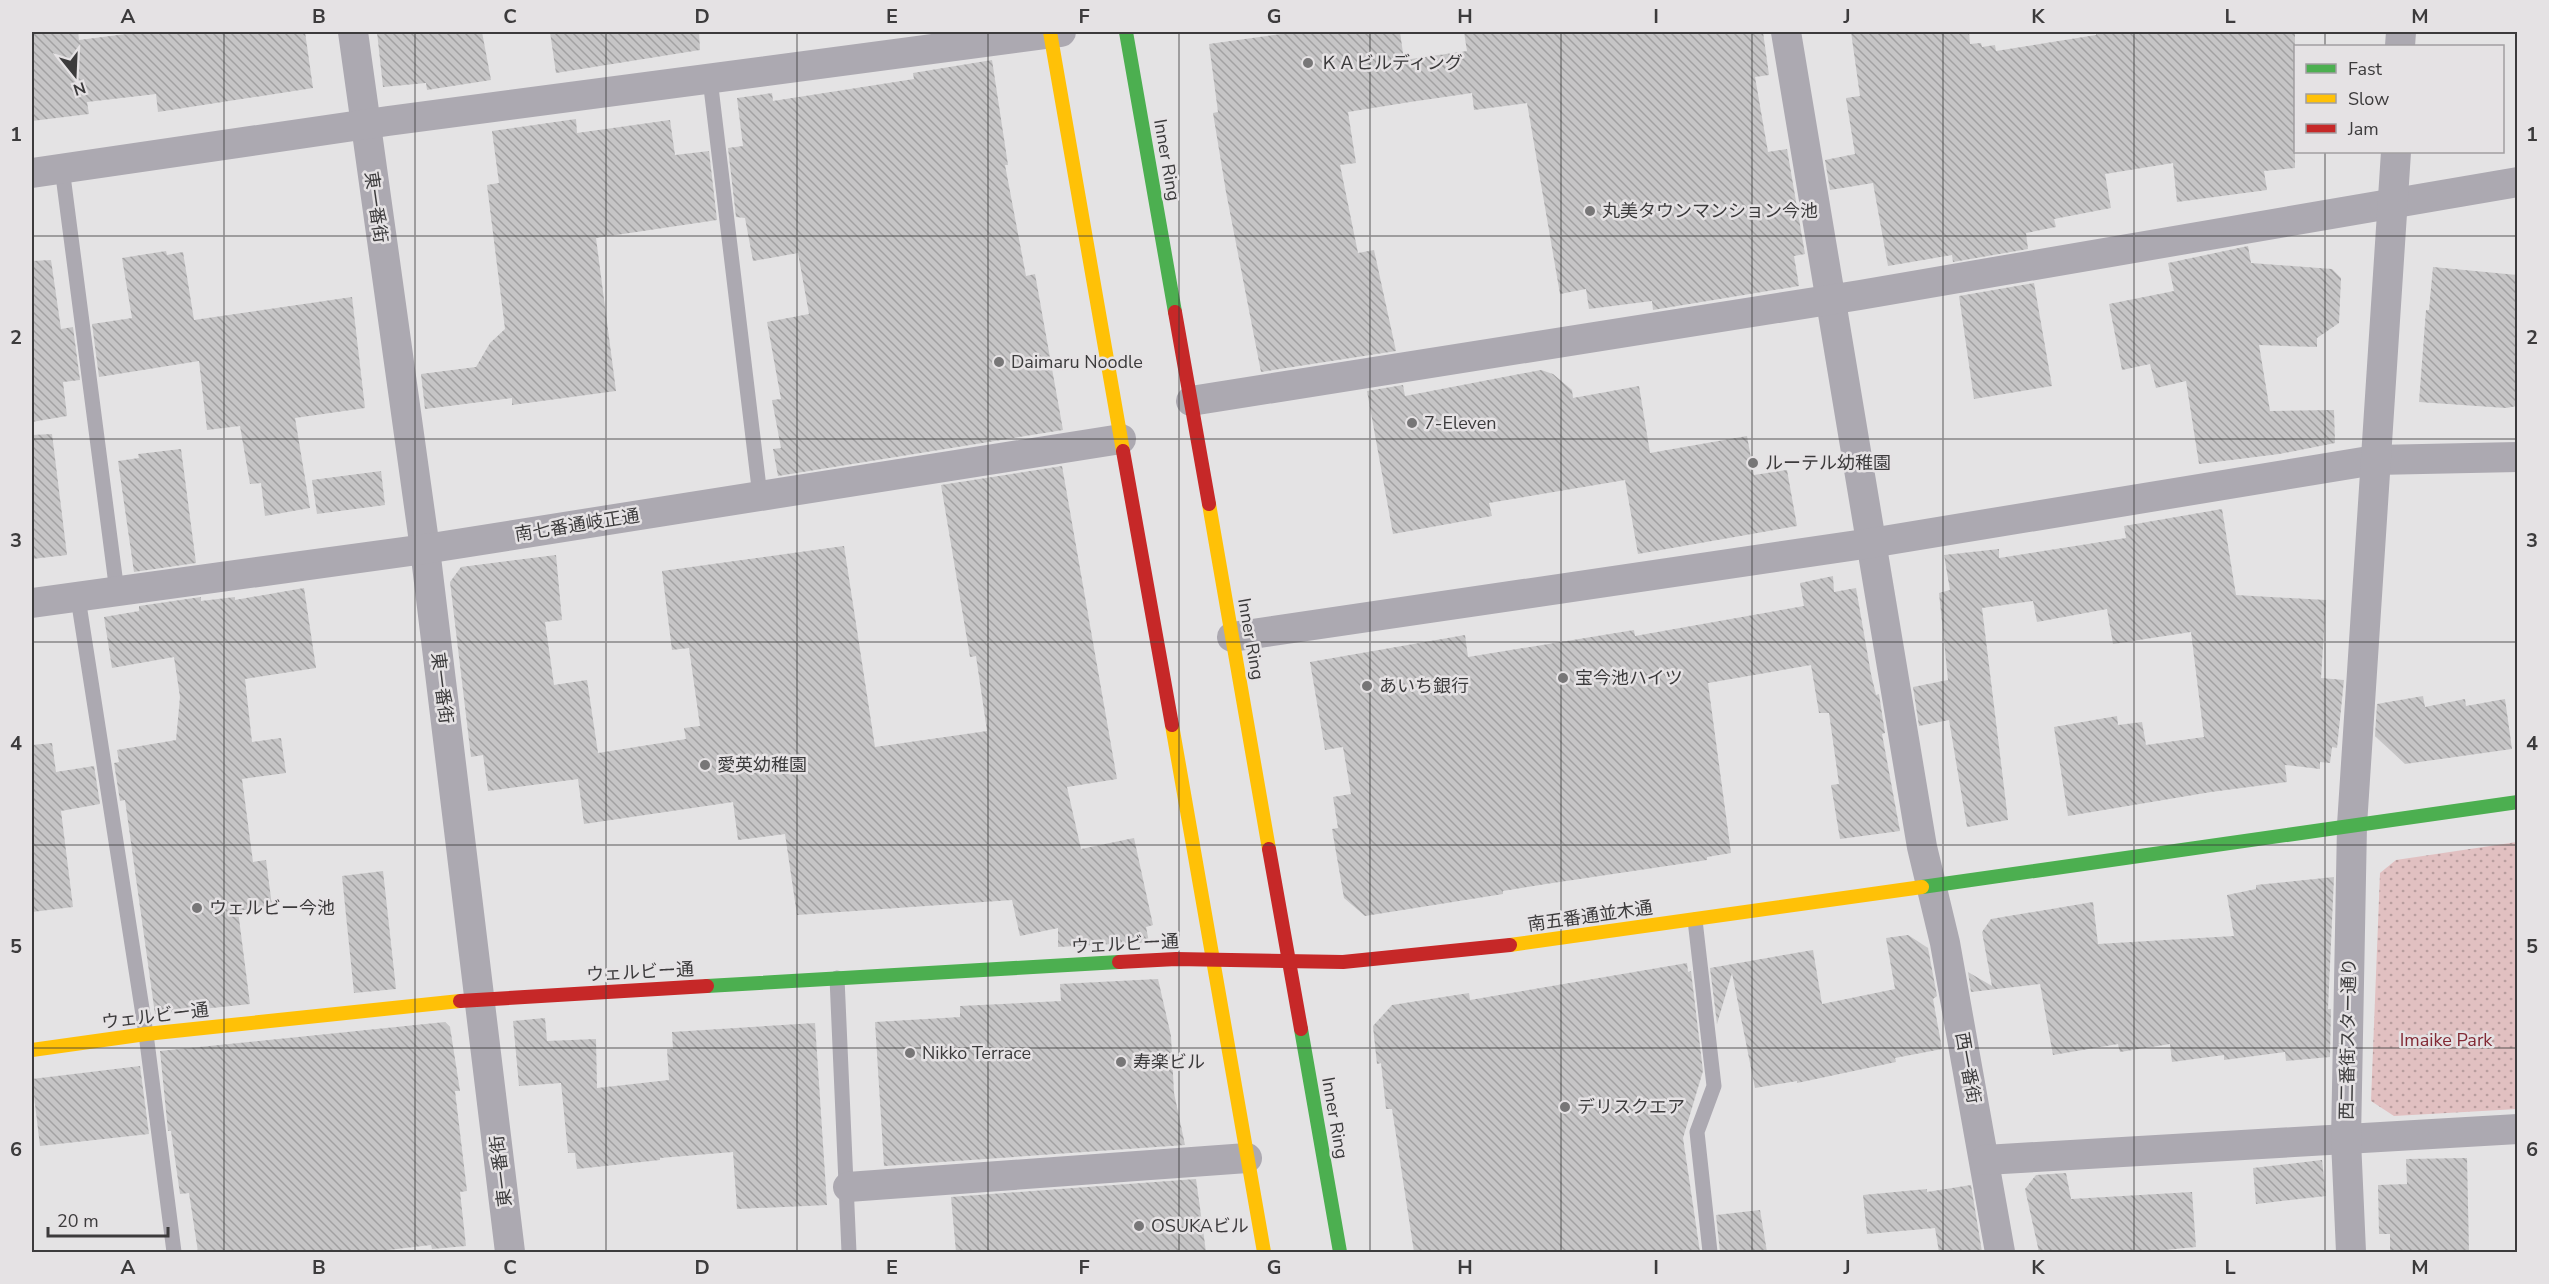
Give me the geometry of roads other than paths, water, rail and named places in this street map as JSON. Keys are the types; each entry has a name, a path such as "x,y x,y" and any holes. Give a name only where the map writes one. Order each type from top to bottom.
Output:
{"street":[{"name":"東一番街","path":"353,32 425,549 510,1252"},
{"path":"32,172 1054,32 1121,439 1264,1252"},
{"name":"Inner Ring","path":"1126,32 1340,1252"},
{"name":"西一番街","path":"1786,32 1922,847 1945,943 2000,1252"},
{"name":"西二番街スター通り","path":"2351,1252 2346,1140 2352,825 2396,153"},
{"path":"1191,401 1829,300 2394,205 2517,182"},
{"name":"南七番通岐正通","path":"32,603 425,549 1121,439"},
{"path":"1232,637 1280,632 1871,543 2375,460 2517,457"},
{"name":"南五番通並木通","path":"1252,960 1342,962 1532,943 2517,802"},
{"name":"ウェルビー通","path":"32,1050 146,1034 481,999 1212,957 1252,960"},
{"path":"1985,1160 2517,1130"},
{"path":"848,1187 1247,1158"}],"lane":[{"path":"710,79 760,496"},
{"path":"62,168 117,592"},
{"path":"78,598 146,1034 174,1252"},
{"path":"1695,920 1714,1086 1697,1132 1710,1252"},
{"path":"837,978 848,1187 849,1252"}],"place":[{"name":"ＫＡビルディング","path":"1308,63"},
{"name":"丸美タウンマンション今池","path":"1590,211"},
{"name":"Daimaru Noodle","path":"999,362"},
{"name":"7-Eleven","path":"1412,423"},
{"name":"ルーテル幼稚園","path":"1753,463"},
{"name":"宝今池ハイツ","path":"1563,678"},
{"name":"あいち銀行","path":"1367,686"},
{"name":"愛英幼稚園","path":"705,765"},
{"name":"ウェルビー今池","path":"197,908"},
{"name":"Nikko Terrace","path":"910,1053"},
{"name":"寿楽ビル","path":"1121,1062"},
{"name":"デリスクエア","path":"1565,1107"},
{"name":"OSUKAビル","path":"1139,1226"}],"park label":[{"name":"Imaike Park","path":"2446,1040"}]}
